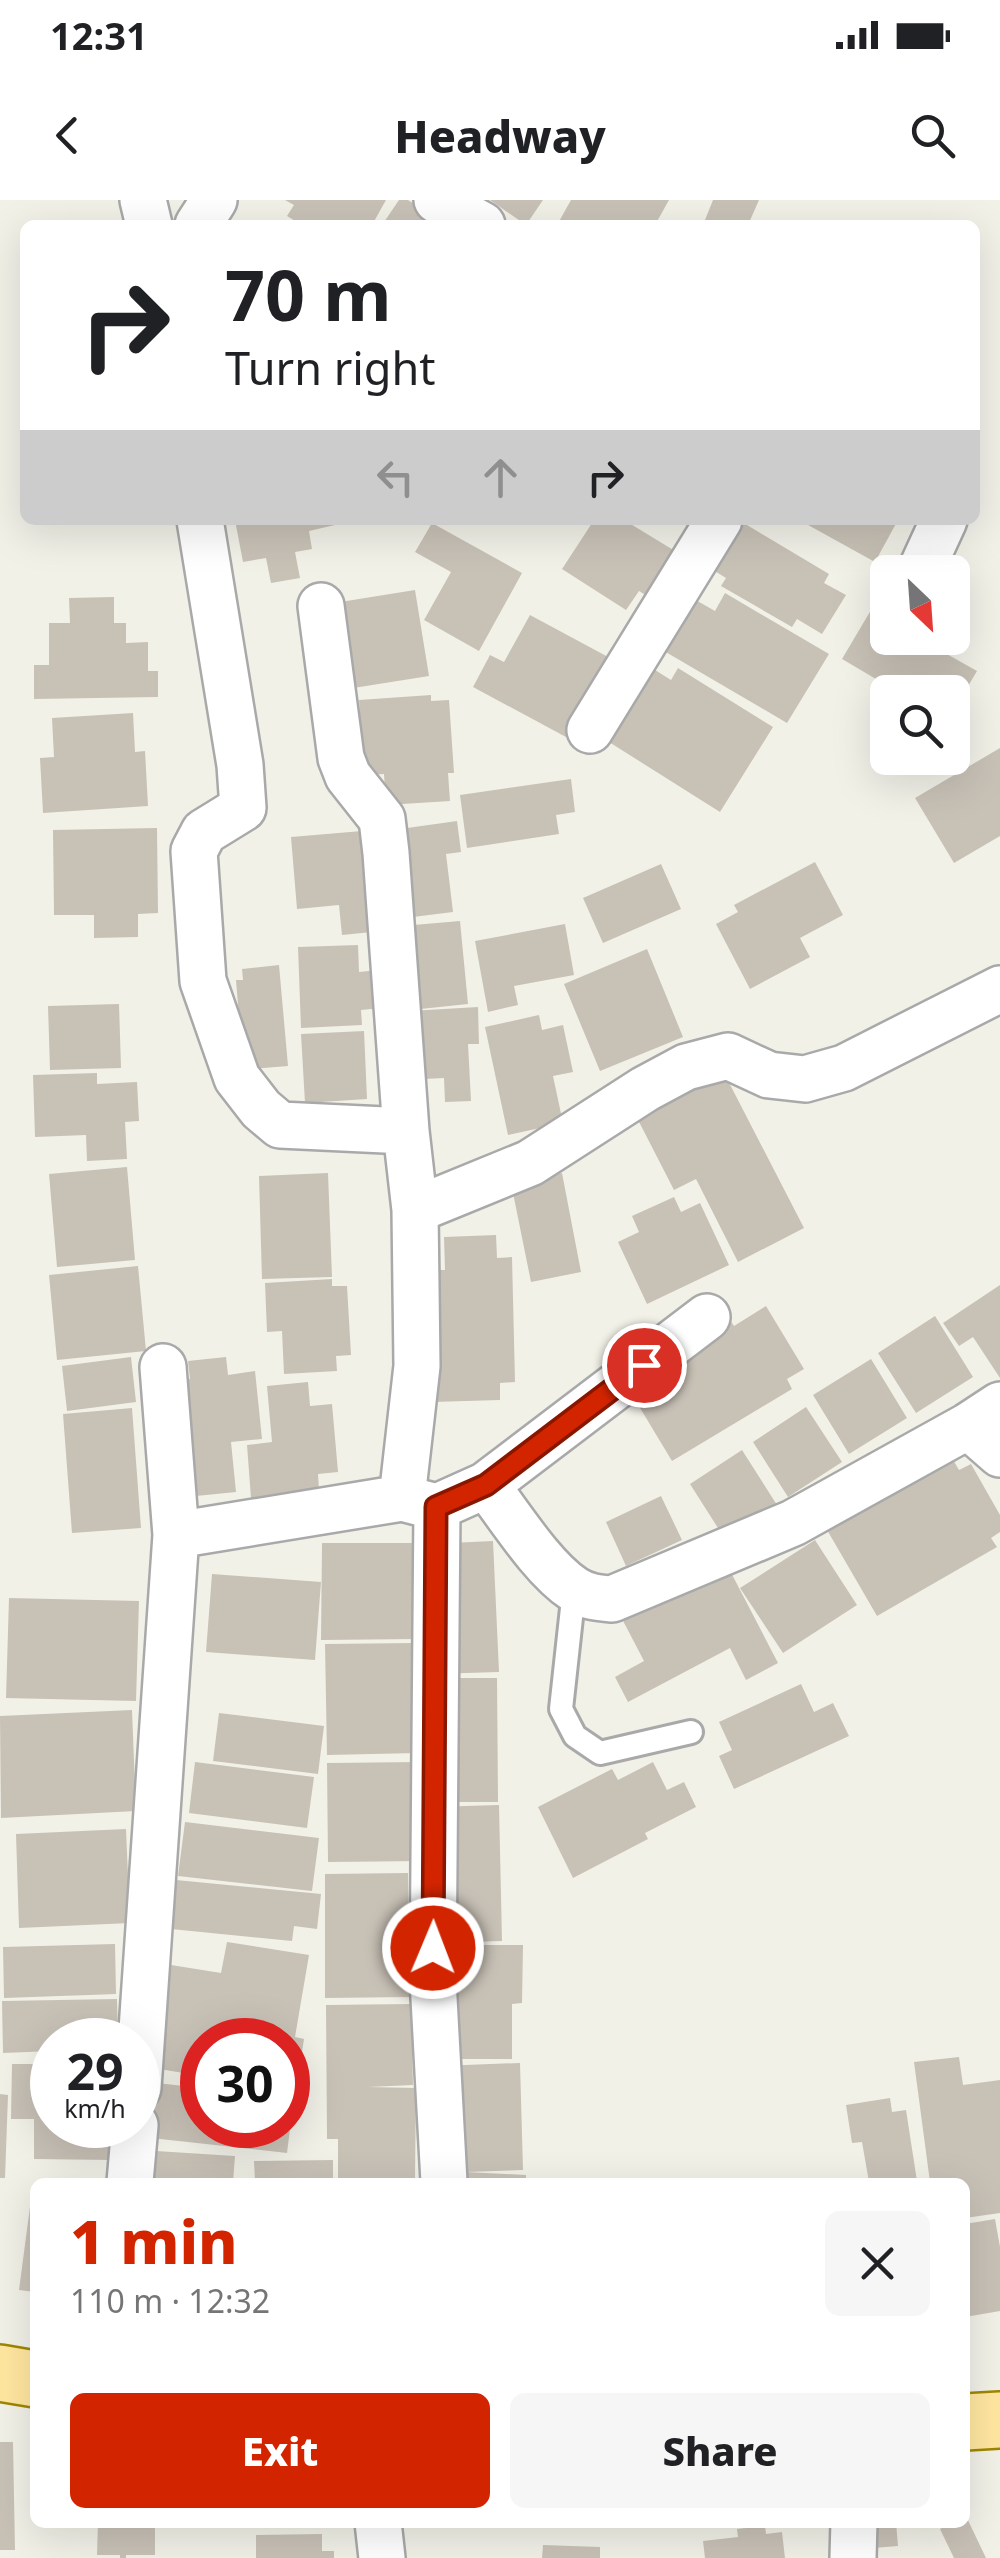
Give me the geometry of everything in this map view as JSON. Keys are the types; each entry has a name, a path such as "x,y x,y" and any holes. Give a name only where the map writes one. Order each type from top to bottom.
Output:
{"main road":[{"path":"0,2373 30,2378"},
{"path":"970,2422 1000,2420"}],"street":[{"path":"437,200 473,220"},
{"path":"201,525 240,765 243,808 204,832 194,851 203,981 237,1078 261,1109 280,1125 406,1131"},
{"path":"590,730 716,525"},
{"path":"927,555 942,525"},
{"path":"321,606 341,758 348,776 382,819 415,1210 433,1980 444,2178"},
{"path":"415,1210 530,1164 686,1067 728,1056 770,1075 806,1078 844,1068 1000,988"},
{"path":"176,1535 419,1503 486,1485 707,1317"},
{"path":"142,2018 176,1535 162,1367"},
{"path":"486,1485 544,1562 574,1590 592,1598 612,1599 793,1523 989,1428"},
{"path":"130,2178 133,2148"},
{"path":"379,2528 382,2558"},
{"path":"853,2558 854,2528"}],"lane":[{"path":"574,1590 560,1709 576,1736 600,1753 691,1732"}],"building":[{"path":"285,200 386,200 375,220 294,220 287,216 294,205"},
{"path":"399,200 408,200 438,220 385,220"},
{"path":"490,200 543,200 529,220 519,220"},
{"path":"571,200 669,200 658,220 560,220"},
{"path":"713,200 759,200 750,220 705,220"},
{"path":"236,525 335,525 309,531 312,549 295,552 300,578 271,583 266,558 243,562"},
{"path":"431,525 436,525 522,573 479,651 424,620 451,572 415,552"},
{"path":"591,525 632,525 680,554 652,599 639,591 626,610 562,569"},
{"path":"740,525 747,525 829,574 824,583 846,595 822,634 797,619 792,627 721,586 726,578 713,570"},
{"path":"808,525 895,525 879,555 870,555 870,559"},
{"path":"415,590 429,676 347,689 334,603"},
{"path":"725,593 829,654 787,723 664,651 694,599 715,611"},
{"path":"114,597 114,623 126,623 126,643 148,642 148,671 158,671 158,697 34,699 34,665 49,665 49,623 70,623 69,598"},
{"path":"870,612 870,655 949,655 977,671 970,683 970,675 870,676 842,659"},
{"path":"530,615 610,658 566,737 473,687 490,655 504,662"},
{"path":"678,668 773,727 720,812 609,742 655,670 671,680"},
{"path":"431,695 431,701 449,700 454,773 448,773 450,801 386,805 384,774 364,775 359,700"},
{"path":"133,713 135,752 145,751 148,806 43,813 40,758 54,757 52,718"},
{"path":"1000,748 1000,836 954,863 915,798 954,775 970,775 970,766"},
{"path":"571,779 575,812 556,815 559,834 467,848 460,795"},
{"path":"457,821 461,852 446,854 453,912 405,918 393,830"},
{"path":"157,828 158,913 138,914 138,937 94,938 94,915 54,915 53,830"},
{"path":"374,830 382,931 342,935 339,905 297,909 291,837"},
{"path":"815,862 843,915 800,938 810,957 750,989 716,924 738,912 734,905"},
{"path":"661,864 681,909 603,943 583,898"},
{"path":"460,921 468,1004 411,1010 402,926"},
{"path":"565,924 574,975 514,986 518,1005 488,1012 475,941"},
{"path":"358,945 359,972 379,970 381,1008 361,1010 362,1025 301,1028 298,947"},
{"path":"647,949 683,1037 600,1071 564,984"},
{"path":"279,965 288,1066 251,1069 249,1044 241,1042 236,980 243,980 242,969"},
{"path":"119,1004 121,1068 50,1070 48,1006"},
{"path":"478,1007 479,1044 468,1044 471,1101 445,1102 444,1078 424,1079 423,1052 412,1052 410,1011"},
{"path":"539,1015 542,1030 563,1025 573,1072 553,1076 563,1123 508,1135 485,1027"},
{"path":"364,1031 367,1099 305,1103 301,1034"},
{"path":"722,1069 804,1228 738,1262 696,1179 674,1190 635,1114"},
{"path":"97,1073 97,1084 137,1082 139,1121 125,1122 127,1159 87,1161 86,1135 35,1137 33,1075"},
{"path":"127,1167 135,1260 57,1267 49,1174"},
{"path":"328,1173 332,1277 262,1279 259,1176"},
{"path":"562,1173 581,1272 531,1282 511,1183"},
{"path":"674,1197 681,1212 700,1203 729,1265 647,1304 618,1242 639,1232 632,1216"},
{"path":"496,1235 497,1258 512,1257 515,1382 500,1383 500,1400 432,1402 429,1270 445,1270 444,1237"},
{"path":"138,1266 146,1351 57,1360 49,1275"},
{"path":"332,1279 332,1286 347,1286 351,1355 336,1356 337,1371 284,1374 282,1331 267,1332 265,1283"},
{"path":"1000,1285 1000,1378 973,1337 959,1346 943,1323"},
{"path":"766,1306 804,1369 787,1379 792,1389 672,1461 625,1383 730,1320 734,1326"},
{"path":"935,1316 973,1377 916,1413 878,1353"},
{"path":"131,1357 136,1402 67,1411 62,1366"},
{"path":"226,1357 228,1375 255,1371 262,1439 231,1442 236,1492 176,1498 175,1380 190,1379 188,1361"},
{"path":"871,1359 907,1418 849,1454 813,1395"},
{"path":"308,1382 310,1406 332,1404 338,1472 318,1474 319,1491 251,1498 247,1445 272,1442 267,1386"},
{"path":"806,1407 842,1462 788,1497 753,1442"},
{"path":"132,1408 141,1528 72,1533 63,1414"},
{"path":"742,1450 777,1505 725,1539 690,1484"},
{"path":"948,1451 959,1470 971,1464 1000,1515 1000,1532 991,1538 997,1547 877,1616 823,1523"},
{"path":"661,1496 682,1540 626,1566 606,1522"},
{"path":"815,1540 857,1605 783,1653 740,1588"},
{"path":"493,1541 499,1672 434,1674 429,1544"},
{"path":"322,1543 416,1543 415,1639 321,1640"},
{"path":"725,1561 778,1663 746,1680 730,1648 628,1702 615,1677 644,1661 620,1615"},
{"path":"212,1574 321,1582 315,1660 206,1652"},
{"path":"9,1598 139,1601 136,1701 6,1698"},
{"path":"415,1643 417,1753 327,1755 325,1644"},
{"path":"433,1678 497,1678 498,1802 433,1802"},
{"path":"801,1684 814,1712 833,1703 849,1736 734,1789 719,1756 732,1750 719,1722"},
{"path":"132,1710 136,1811 1,1818 0,1716"},
{"path":"219,1713 324,1726 318,1774 213,1761"},
{"path":"195,1762 314,1777 307,1828 189,1813"},
{"path":"420,1762 421,1861 328,1862 327,1763"},
{"path":"653,1762 667,1790 684,1782 696,1807 645,1833 648,1839 573,1878 538,1807 612,1769 618,1780"},
{"path":"499,1805 502,1941 434,1943 431,1807"},
{"path":"185,1822 319,1838 312,1891 178,1876"},
{"path":"126,1829 130,1923 19,1928 16,1834"},
{"path":"408,1873 409,1997 325,1998 325,1874"},
{"path":"176,1880 321,1894 317,1929 294,1926 292,1941 171,1929"},
{"path":"227,1942 309,1955 298,2018 180,2018 180,2072 160,2069 160,2028 171,1965 221,1973"},
{"path":"115,1944 116,1994 4,1998 3,1947"},
{"path":"435,1945 523,1945 522,2003 512,2004 512,2059 435,2059"},
{"path":"117,1999 117,2018 30,2018 30,2052 3,2053 2,2001"},
{"path":"411,2004 413,2085 368,2087 416,2088 415,2178 338,2178 338,2139 327,2139 326,2005"},
{"path":"959,2057 963,2085 1000,2080 1000,2213 970,2217 970,2178 929,2178 914,2062"},
{"path":"520,2063 523,2170 466,2172 526,2178 457,2178 439,2066"},
{"path":"12,2064 30,2064 30,2119 11,2119"},
{"path":"160,2083 180,2086 180,2141 160,2139"},
{"path":"0,2094 8,2095 5,2178 0,2178"},
{"path":"890,2098 892,2112 906,2110 917,2178 868,2178 862,2142 852,2143 846,2105"},
{"path":"34,2148 111,2148 111,2160 34,2159"},
{"path":"242,2148 288,2148 287,2153"},
{"path":"140,2150 235,2156 233,2178 137,2178"},
{"path":"333,2160 333,2178 255,2178 254,2161"},
{"path":"30,2207 30,2291 19,2290"},
{"path":"995,2219 1000,2247 1000,2311 970,2316 970,2223"},
{"path":"0,2442 13,2442 15,2550 0,2550"},
{"path":"970,2524 986,2558 954,2558 940,2529 970,2528"},
{"path":"98,2528 155,2528 155,2555 97,2555"},
{"path":"765,2528 766,2534 782,2532 785,2558 705,2558 703,2541 738,2537 737,2529"},
{"path":"859,2528 896,2528 898,2546 861,2549"},
{"path":"322,2534 322,2551 334,2551 334,2558 256,2558 256,2535"},
{"path":"543,2545 600,2547 600,2558 542,2558"}],"route":[{"path":"433,1948 436,1507 486,1485 644,1365"}]}
